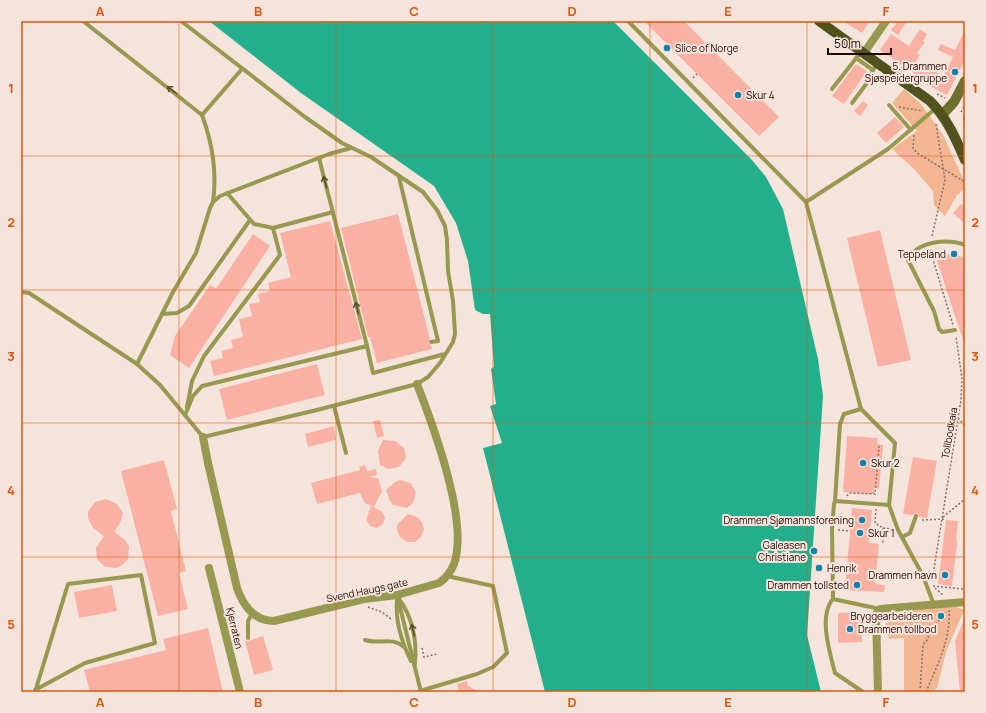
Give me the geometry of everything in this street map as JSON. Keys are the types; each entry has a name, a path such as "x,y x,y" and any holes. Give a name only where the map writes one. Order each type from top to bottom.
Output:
{"main road":[{"path":"819,21 875,66 920,94 950,127 965,160"},
{"path":"937,112 954,102 964,84"}],"street":[{"path":"860,54 886,21"},
{"path":"417,384 435,429 458,526 454,564 447,576"},
{"path":"203,437 237,588 244,604 252,614"},
{"name":"Kjerraten","path":"209,568 240,692"},
{"name":"Svend Haugs gate","path":"252,614 262,620 274,621 364,600 397,596 439,583 447,576"},
{"path":"878,692 876,614 880,609 965,602"}],"lane":[{"path":"83,21 202,115 207,132 215,178 213,202 196,253 162,314 137,364"},
{"path":"21,292 30,293 137,364 160,385 203,437 334,406 417,384 428,377 445,354 455,334 453,301 448,271 447,240 445,226 437,210 423,192 371,157 351,148 242,69 181,21"},
{"path":"628,21 806,202 861,408 895,443 889,505 902,537 923,576 934,605"},
{"path":"832,89 860,54"},
{"path":"852,104 870,79 875,66"},
{"path":"202,115 242,69"},
{"path":"889,105 912,129"},
{"path":"806,202 888,149 912,129 937,112"},
{"path":"213,202 220,196 227,193 319,158 351,148"},
{"path":"319,158 373,373 445,354"},
{"path":"399,177 438,341 431,342"},
{"path":"227,193 254,224 273,228 333,212"},
{"path":"162,314 177,313 189,306 250,220"},
{"path":"185,415 192,381 204,356 280,255 273,228"},
{"path":"955,330 942,332 939,329 934,311 908,260 911,253 919,246 957,242 965,245"},
{"path":"185,415 193,396 202,386 367,346"},
{"path":"334,406 346,453"},
{"path":"861,408 844,414 840,424 832,529 833,599 830,602 826,615 828,643 834,673 863,692"},
{"path":"835,500 889,505"},
{"path":"902,537 910,533 916,516"},
{"path":"142,575 155,643 85,663 35,691 68,584 142,575"},
{"path":"397,596 421,691 477,674 493,667 507,653 493,586 447,576"},
{"path":"397,596 396,616 404,646 415,668"},
{"path":"397,596 409,613 417,648 415,668"},
{"path":"833,599 880,609"},
{"path":"248,638 248,621 252,614"},
{"path":"365,640 377,642 392,640 411,651"}],"path":[{"path":"889,105 937,112"},
{"name":"Tollbodkaia","path":"933,586 932,578 962,387 955,330 932,259 930,244 944,182 944,170 936,121 937,112"},
{"path":"912,129 913,148 944,170 965,182"},
{"path":"958,418 965,426"},
{"path":"847,502 847,494 849,493 875,494 880,446"},
{"path":"942,518 965,500"},
{"path":"877,504 875,523 883,528 883,544"},
{"path":"915,522 923,519 946,519"},
{"path":"832,529 850,531"},
{"path":"933,586 963,589"},
{"path":"926,692 944,650 950,621 946,597 933,586"},
{"path":"920,692 923,645 928,639 929,632 946,612 948,604"}],"shaded area":[{"path":"209,21 613,21 752,160 766,177 783,209 818,359 823,396 807,635 821,692 545,692 483,448 502,443 490,406 496,404 491,369 494,367 490,314 483,314 475,310 468,261 456,223 434,186 301,93"},
{"path":"904,89 921,104 943,135 965,183 965,189 957,195 945,216 934,205 933,191 914,169 892,149 917,131 892,103"},
{"path":"952,605 964,610 946,652 937,688 932,692 904,692 904,638 889,639 886,623 902,619 912,607"}],"building":[{"name":"Skur 4","path":"644,21 684,21 779,117 759,136"},
{"path":"843,21 870,21 862,33"},
{"path":"898,21 907,21 898,35 891,30"},
{"path":"920,29 927,34 923,41 925,42 917,53 920,55 916,61 943,76 953,57 938,50 941,44 955,50 965,30 965,60 947,95 920,81 921,78 880,50 891,34 909,46"},
{"path":"856,64 867,71 844,104 832,96"},
{"path":"863,101 868,105 860,116 854,111"},
{"path":"895,117 904,127 886,143 877,133"},
{"path":"904,148 917,158 911,165 898,154"},
{"path":"961,204 965,207 965,224 953,213"},
{"path":"398,214 430,339 428,343 431,345 432,349 377,363 370,337 368,337 341,228"},
{"path":"330,221 362,339 214,376 210,361 223,358 221,351 233,348 231,340 243,337 239,319 252,316 249,304 260,302 258,294 270,291 268,283 291,277 280,233"},
{"path":"880,230 911,360 878,367 847,238"},
{"path":"253,234 270,246 189,368 170,355 175,336 210,285 216,289"},
{"path":"952,253 965,258 965,343 936,258"},
{"path":"317,364 325,395 227,420 219,389"},
{"path":"380,420 384,436 377,438 373,421"},
{"path":"334,426 336,440 308,447 305,434"},
{"name":"Skur 2","path":"847,436 878,438 877,444 883,445 879,489 874,488 874,494 843,492"},
{"path":"383,440 395,441 404,448 406,458 399,467 388,469 380,465 378,451"},
{"path":"913,457 937,461 927,518 919,517 917,513 912,515 903,514"},
{"path":"164,460 177,509 171,511 186,571 179,573 188,609 158,616 121,471"},
{"path":"365,465 367,471 376,469 377,475 370,477 378,478 382,491 374,507 365,503 360,493 317,504 311,483 360,470 359,467"},
{"path":"400,480 410,483 416,492 413,503 407,508 393,505 386,490 395,482"},
{"path":"106,499 117,504 123,513 120,523 114,532 124,539 129,546 128,559 121,566 116,568 105,567 97,559 96,548 104,536 93,528 88,518 88,512 95,502"},
{"path":"371,506 381,511 385,517 383,524 377,528 370,526 366,520"},
{"path":"852,508 872,510 869,543 879,544 875,584 885,585 884,592 845,590"},
{"path":"408,514 417,517 422,522 424,529 421,537 415,542 407,542 400,537 397,530 397,525"},
{"path":"946,520 958,521 952,586 938,584"},
{"path":"112,585 117,611 79,618 74,592"},
{"name":"Drammen tollbod","path":"861,612 862,642 838,643 838,613"},
{"path":"965,618 965,692 960,692 955,641"},
{"path":"208,628 223,692 90,692 84,670 166,650 163,639"},
{"path":"263,636 273,670 254,675 245,641"},
{"path":"467,681 468,686 480,692 459,692 457,684"}],"place":[{"name":"Slice of Norge","path":"667,48"},
{"name":"5. Drammen Sjøspeidergruppe","path":"955,72"},
{"name":"Skur 4","path":"738,95"},
{"name":"Teppeland","path":"954,254"},
{"name":"Skur 2","path":"863,463"},
{"name":"Drammen Sjømannsforening","path":"862,520"},
{"name":"Skur 1","path":"860,533"},
{"name":"Galeasen Christiane","path":"814,551"},
{"name":"Henrik","path":"819,568"},
{"name":"Drammen havn","path":"945,575"},
{"name":"Drammen tollsted","path":"857,585"},
{"name":"Bryggearbeideren","path":"941,616"},
{"name":"Drammen tollbod","path":"850,629"}]}
